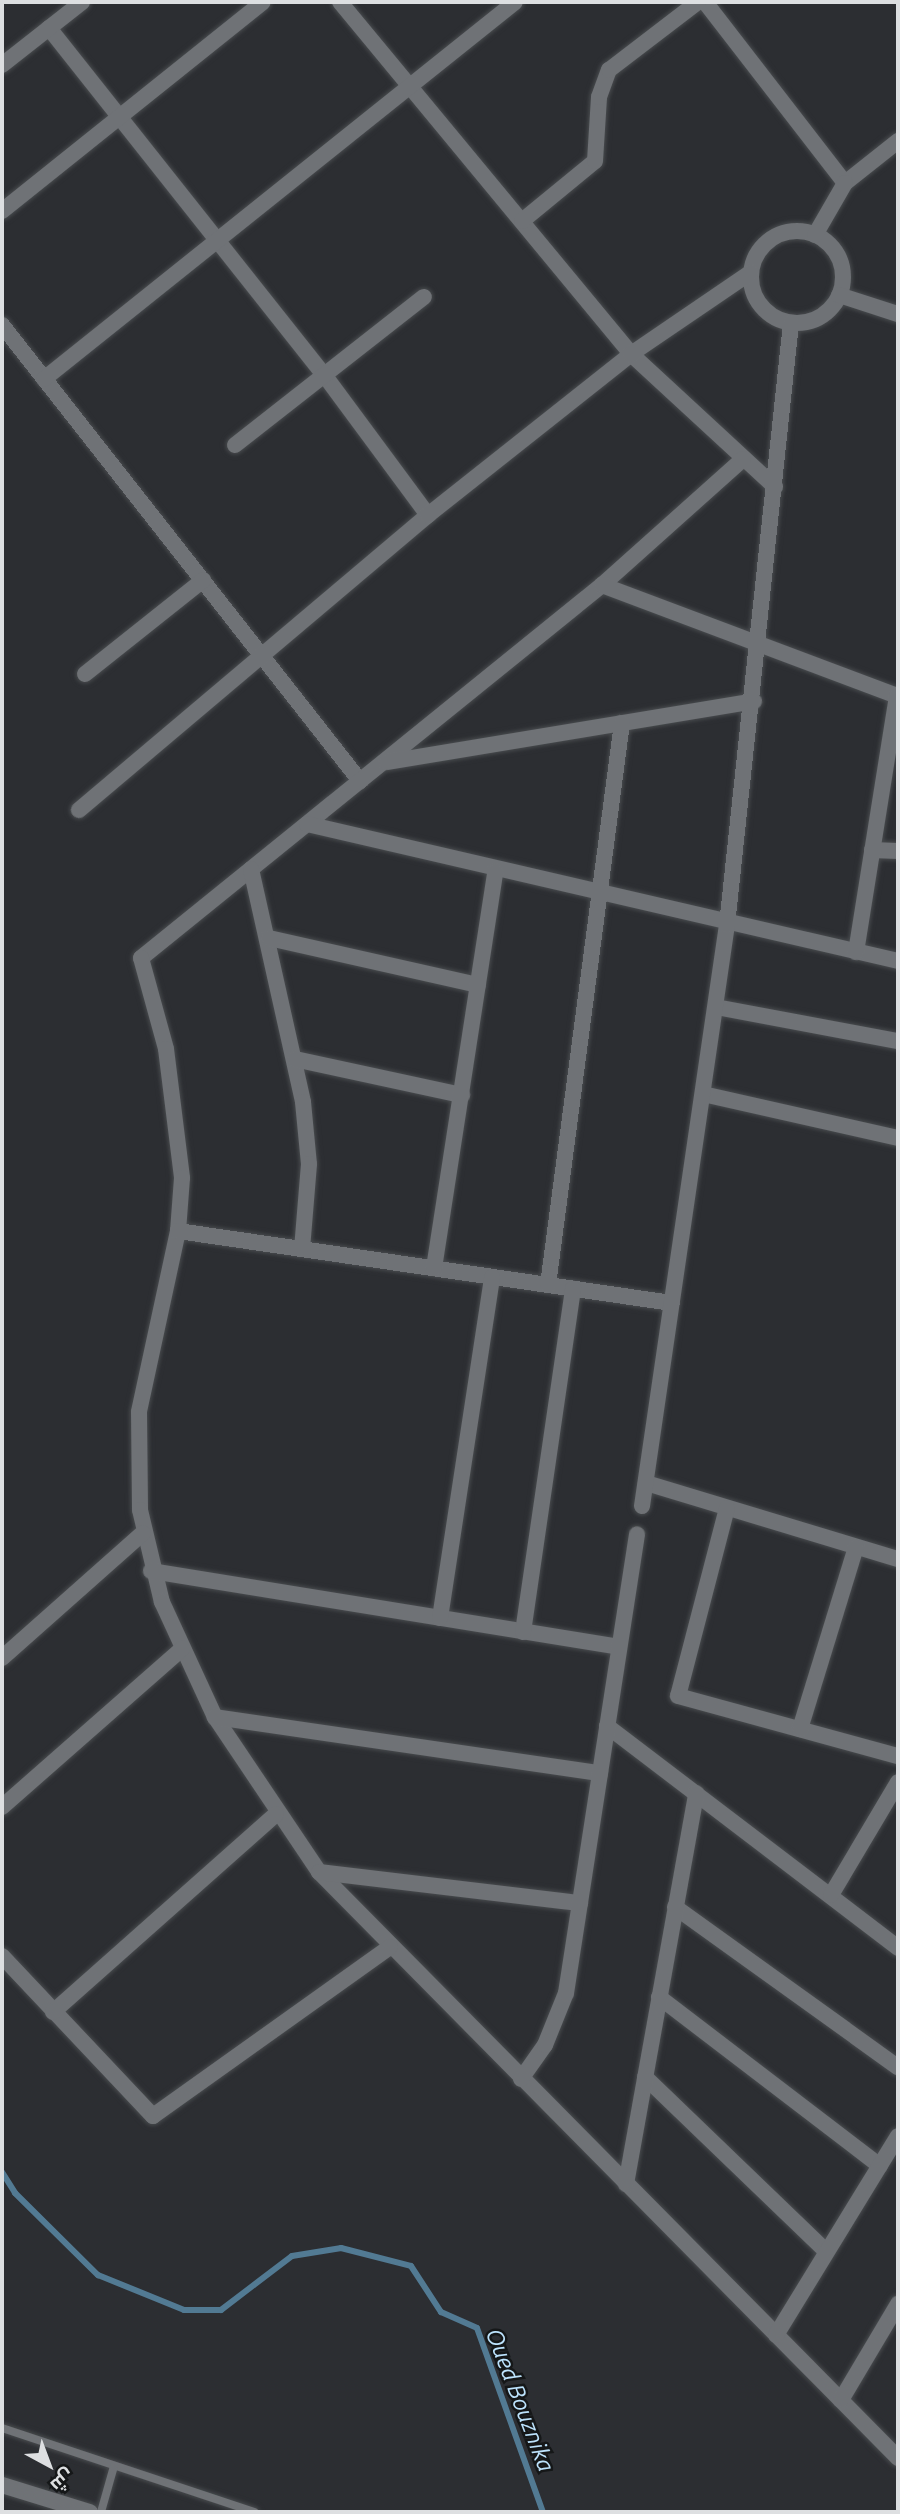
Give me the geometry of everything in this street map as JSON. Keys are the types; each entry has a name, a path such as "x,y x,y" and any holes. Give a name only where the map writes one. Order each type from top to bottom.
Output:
{"street":[{"path":"2,65 82,2"},
{"path":"2,211 263,2"},
{"path":"340,2 408,88 631,354 775,486"},
{"path":"44,379 515,2"},
{"path":"522,221 595,162 598,97 609,70 698,2"},
{"path":"705,2 845,183"},
{"path":"49,28 325,376 428,515"},
{"path":"815,235 845,183 898,141"},
{"path":"79,810 261,653 428,515 631,354 751,272 769,241 790,232 815,235 839,260 839,295 815,320 791,323 760,306 751,272"},
{"path":"839,295 898,314"},
{"path":"235,445 424,297"},
{"path":"642,1506 727,925 761,645 791,323"},
{"path":"2,325 360,782"},
{"path":"743,459 602,585 141,958 179,1125 178,1231 139,1412 143,1533 151,1571 182,1649 215,1717 276,1814 319,1872 390,1947 898,2458"},
{"path":"85,674 203,580"},
{"path":"602,585 897,695 856,952"},
{"path":"385,762 754,701"},
{"path":"548,1285 602,895 622,723"},
{"path":"307,824 495,872 898,961"},
{"path":"872,850 898,851"},
{"path":"251,869 295,1059 309,1164 302,1249"},
{"path":"434,1268 495,872"},
{"path":"269,938 478,985"},
{"path":"716,1007 898,1041"},
{"path":"295,1059 462,1095"},
{"path":"703,1094 898,1138"},
{"path":"178,1231 672,1303"},
{"path":"440,1618 492,1277"},
{"path":"523,1632 573,1289"},
{"path":"646,1483 898,1559"},
{"path":"727,1508 676,1690 687,1702 898,1756"},
{"path":"2,1658 143,1533"},
{"path":"521,2079 562,2007 636,1534"},
{"path":"800,1729 856,1547"},
{"path":"151,1571 619,1647"},
{"path":"2,1807 182,1649"},
{"path":"215,1717 600,1773"},
{"path":"607,1726 898,1948"},
{"path":"831,1895 898,1782"},
{"path":"625,2184 696,1793"},
{"path":"53,2012 276,1814"},
{"path":"319,1872 580,1903"},
{"path":"676,1907 898,2067"},
{"path":"2,1956 146,2114 160,2115 390,1947"},
{"path":"659,1997 880,2166"},
{"path":"645,2077 827,2252"},
{"path":"776,2335 898,2136"},
{"path":"841,2400 898,2304"},
{"path":"2,2485 90,2512"}],"lane":[{"path":"2,2428 254,2512"},
{"path":"101,2512 114,2466"}],"waterway":[{"name":"Oued Bouznika","path":"2,2172 15,2193 98,2275 184,2310 221,2310 292,2256 341,2248 411,2266 441,2312 477,2328 543,2512"}]}
